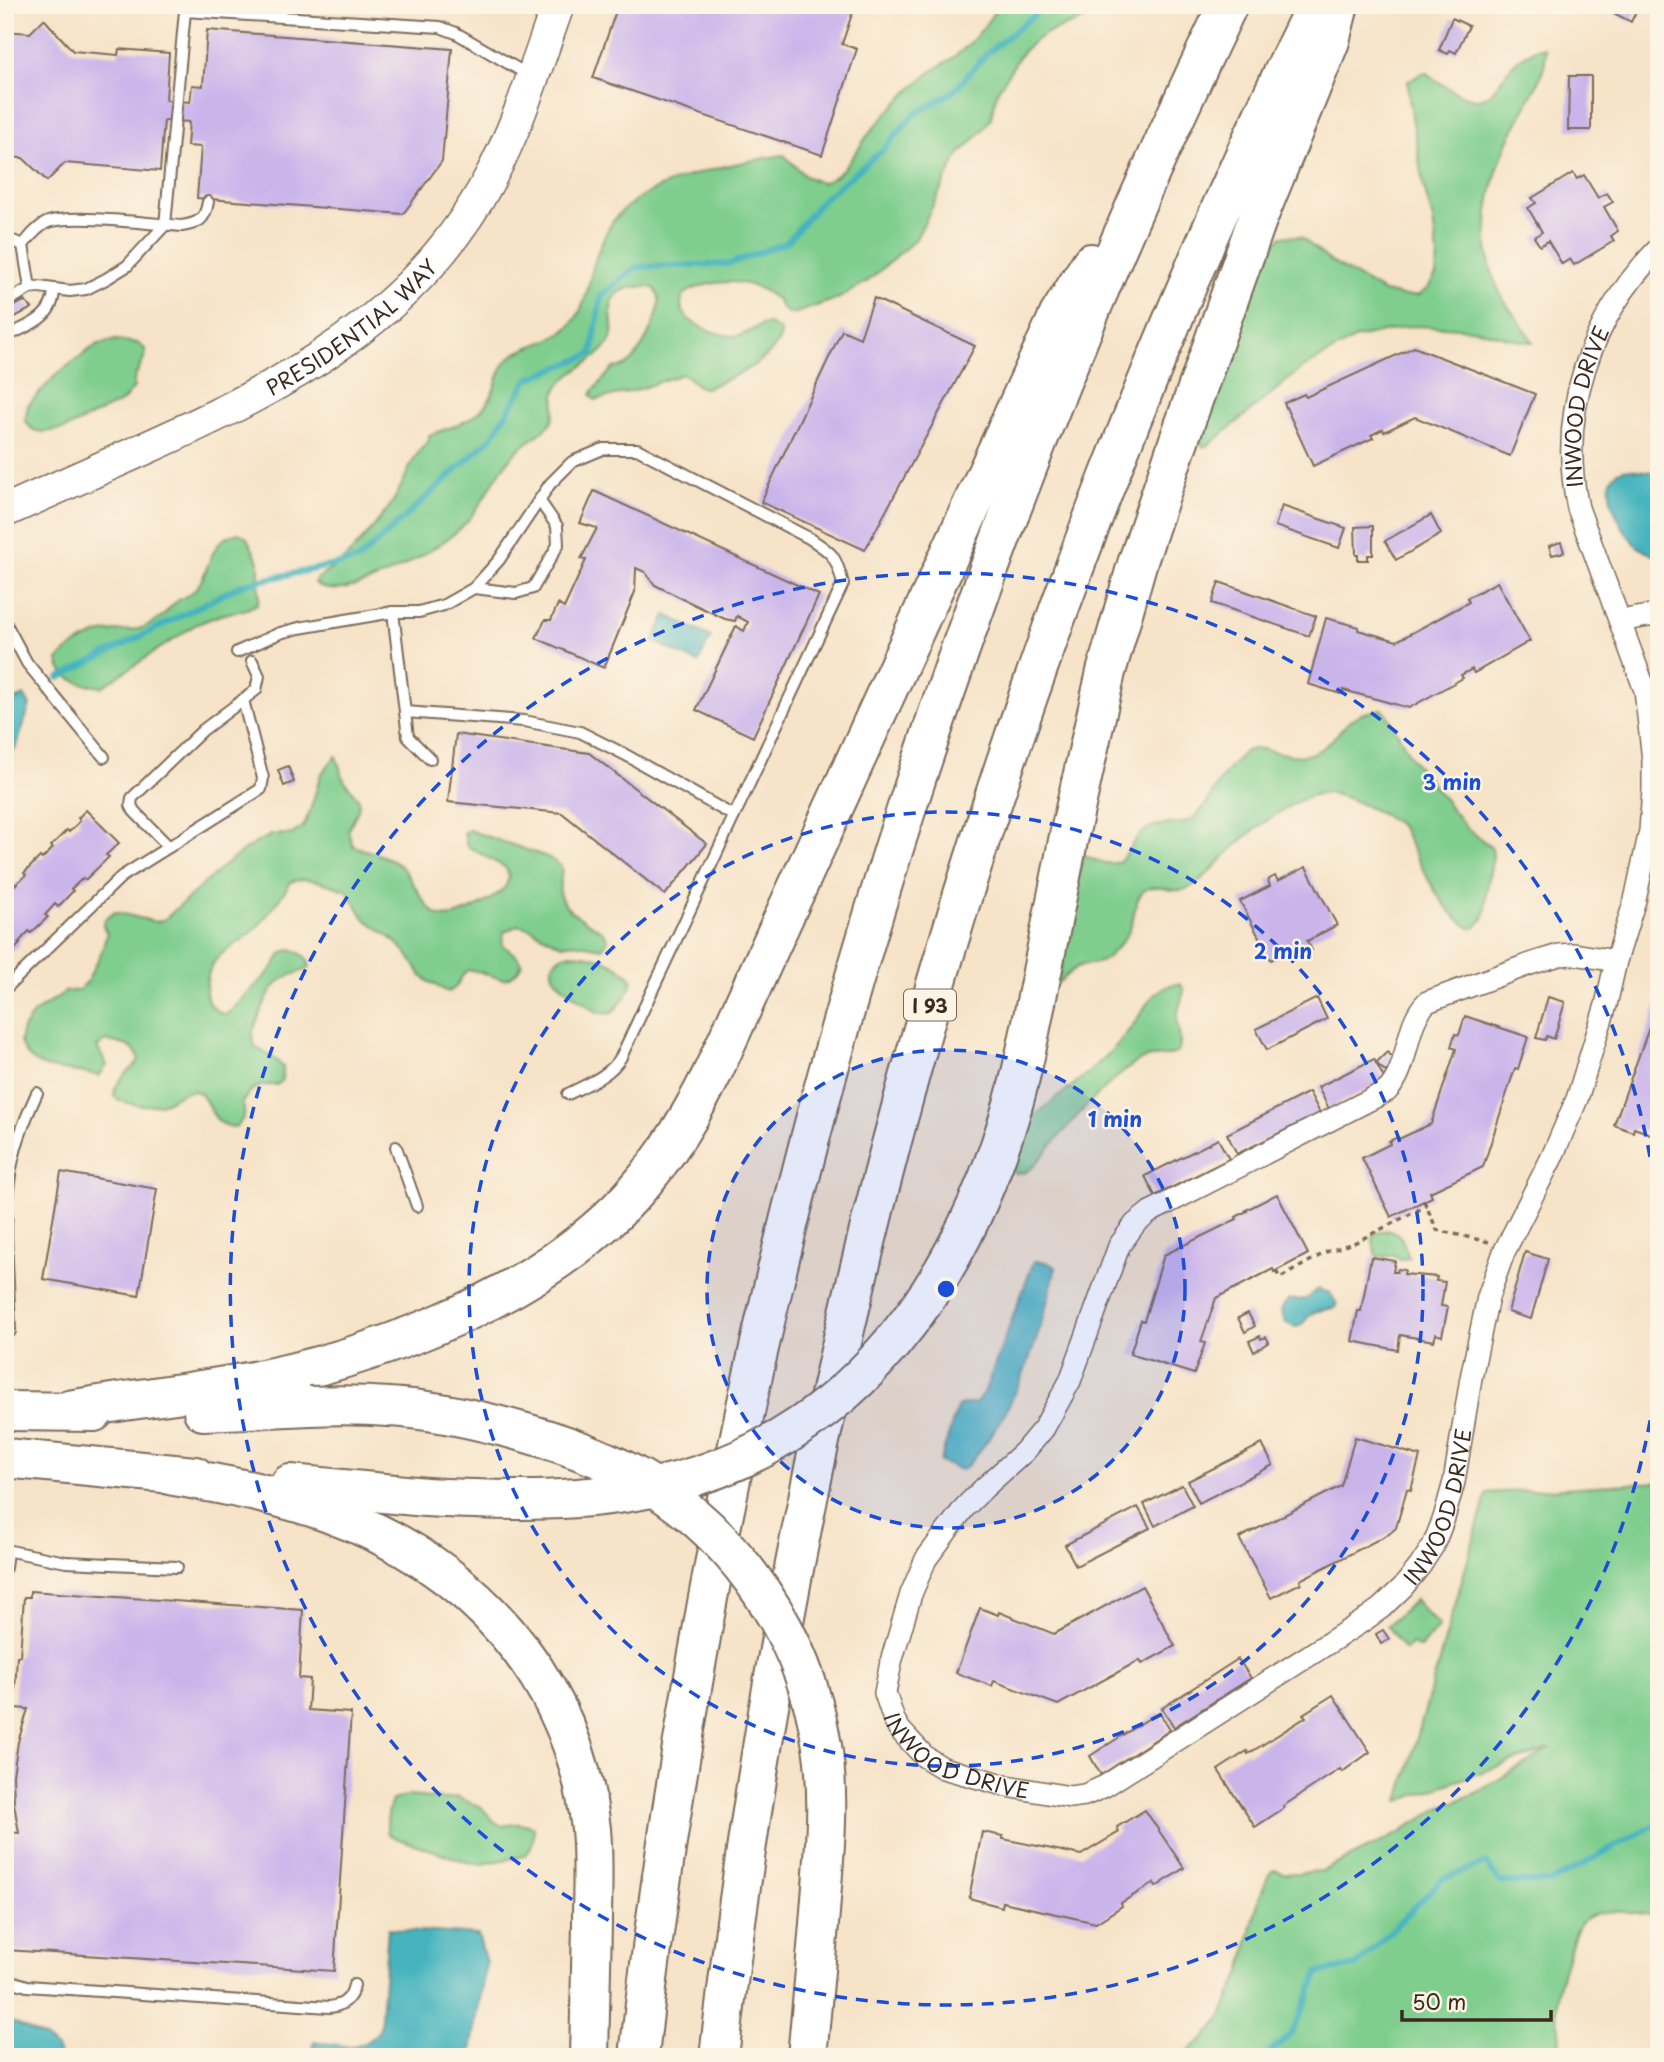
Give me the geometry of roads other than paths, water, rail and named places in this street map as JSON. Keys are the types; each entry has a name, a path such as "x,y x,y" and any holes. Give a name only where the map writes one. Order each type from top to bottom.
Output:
{"highway":[{"path":"639,2057 668,1828 718,1541 763,1328 822,1096 890,862 965,636 1070,361 1155,161 1227,5"},
{"name":"I 93","path":"719,2057 769,1700 800,1536 857,1278 931,1001 1018,727 1065,592 1112,470 1198,261 1256,129 1316,5"},
{"path":"5,1458 426,1497 549,1500 596,1496 663,1485 724,1466 789,1432 848,1388 877,1361 914,1317 938,1280 963,1235 993,1164 1020,1075 1106,672 1137,564 1229,299 1329,41 1339,5"},
{"path":"69,1410 291,1373 352,1356 416,1333 500,1294 553,1262 595,1231 632,1196 678,1137 711,1076 1059,315 1155,161"},
{"path":"5,1411 69,1410 139,1414 310,1406 389,1407 446,1414 522,1431 585,1452 634,1475 676,1502 722,1543 747,1572 779,1620 809,1690 822,1749 826,1791 825,1835 807,2057"},
{"path":"170,1475 303,1504 394,1541 433,1565 469,1593 500,1624 525,1656 558,1713 566,1734 581,1779 590,1827 593,1875 589,2057"}],"street":[{"name":"PRESIDENTIAL WAY","path":"5,511 251,399 310,365 378,314 425,268 475,205 507,143 558,5"},
{"name":"INWOOD DRIVE","path":"1616,961 1574,954 1559,955 1427,1002 1416,1018 1401,1071 1387,1091 1150,1212 1135,1224 1114,1258 1074,1372 1044,1428 1024,1452 965,1507 932,1550 917,1577 891,1662 885,1693 900,1730 925,1757 943,1769 1039,1793 1070,1797 1086,1795 1105,1786 1363,1621 1403,1587 1433,1546 1454,1482 1488,1297 1507,1246 1570,1116 1606,1005 1643,869 1652,814 1652,687 1620,621 1578,508 1573,483 1573,428 1581,382 1597,334 1627,283 1659,248"},
{"path":"1620,621 1659,616"}],"lane":[{"path":"5,303 30,288 39,287 54,293 86,289 127,266 165,225 184,11 440,27 456,33 532,77"},
{"path":"23,245 38,228 53,220 77,219 182,226 195,224 206,214 208,202"},
{"path":"5,238 23,245"},
{"path":"23,245 30,288"},
{"path":"5,337 46,314 53,303 54,293"},
{"path":"237,652 280,633 393,612 419,612 444,605 474,588 499,560 550,484 572,462 603,449 637,449 830,551 838,564 843,584 616,1066 568,1094"},
{"path":"474,588 516,593 533,588 558,545 556,526 539,500"},
{"path":"393,612 408,737 430,760"},
{"path":"5,622 27,663 104,757"},
{"path":"169,847 133,809 133,796 208,726 256,690 258,673 252,662"},
{"path":"5,989 121,877 262,787 263,779 243,700"},
{"path":"405,712 524,721 580,732 734,816"},
{"path":"10,1331 7,1220 10,1175 21,1131 37,1093"},
{"path":"396,1147 417,1206"},
{"path":"5,1569 6,1550 66,1562 177,1567"},
{"path":"5,1979 27,1986 329,2007 346,2001 352,1994 354,1985"}],"water":[{"path":"1630,469 1659,473 1659,557 1635,544 1622,526 1611,501 1611,479 1618,472"},
{"path":"666,615 711,637 698,663 653,641"},
{"path":"24,695 30,705 17,745 5,763 5,707"},
{"path":"1034,1261 1046,1262 1056,1267 1024,1374 998,1424 965,1468 961,1470 940,1462 957,1408 960,1405 976,1403 984,1393"},
{"path":"1319,1289 1330,1293 1337,1304 1335,1308 1313,1313 1299,1327 1285,1322 1281,1311 1286,1302 1307,1298"},
{"path":"388,1929 478,1935 486,1963 470,2057 312,2057 314,2041 342,2046 359,2045 373,2037 380,2029"},
{"path":"5,2019 45,2039 57,2050 60,2057 5,2057"}],"waterway":[{"path":"59,678 243,584 358,560 491,438 528,379 592,354 601,296 636,267 729,264 787,242 823,199 884,149 912,116 954,91 986,54 1044,5"},
{"path":"1265,2057 1292,2033 1319,1972 1356,1966 1442,1879 1486,1863 1500,1882 1551,1882 1654,1825 1659,1826"}]}
